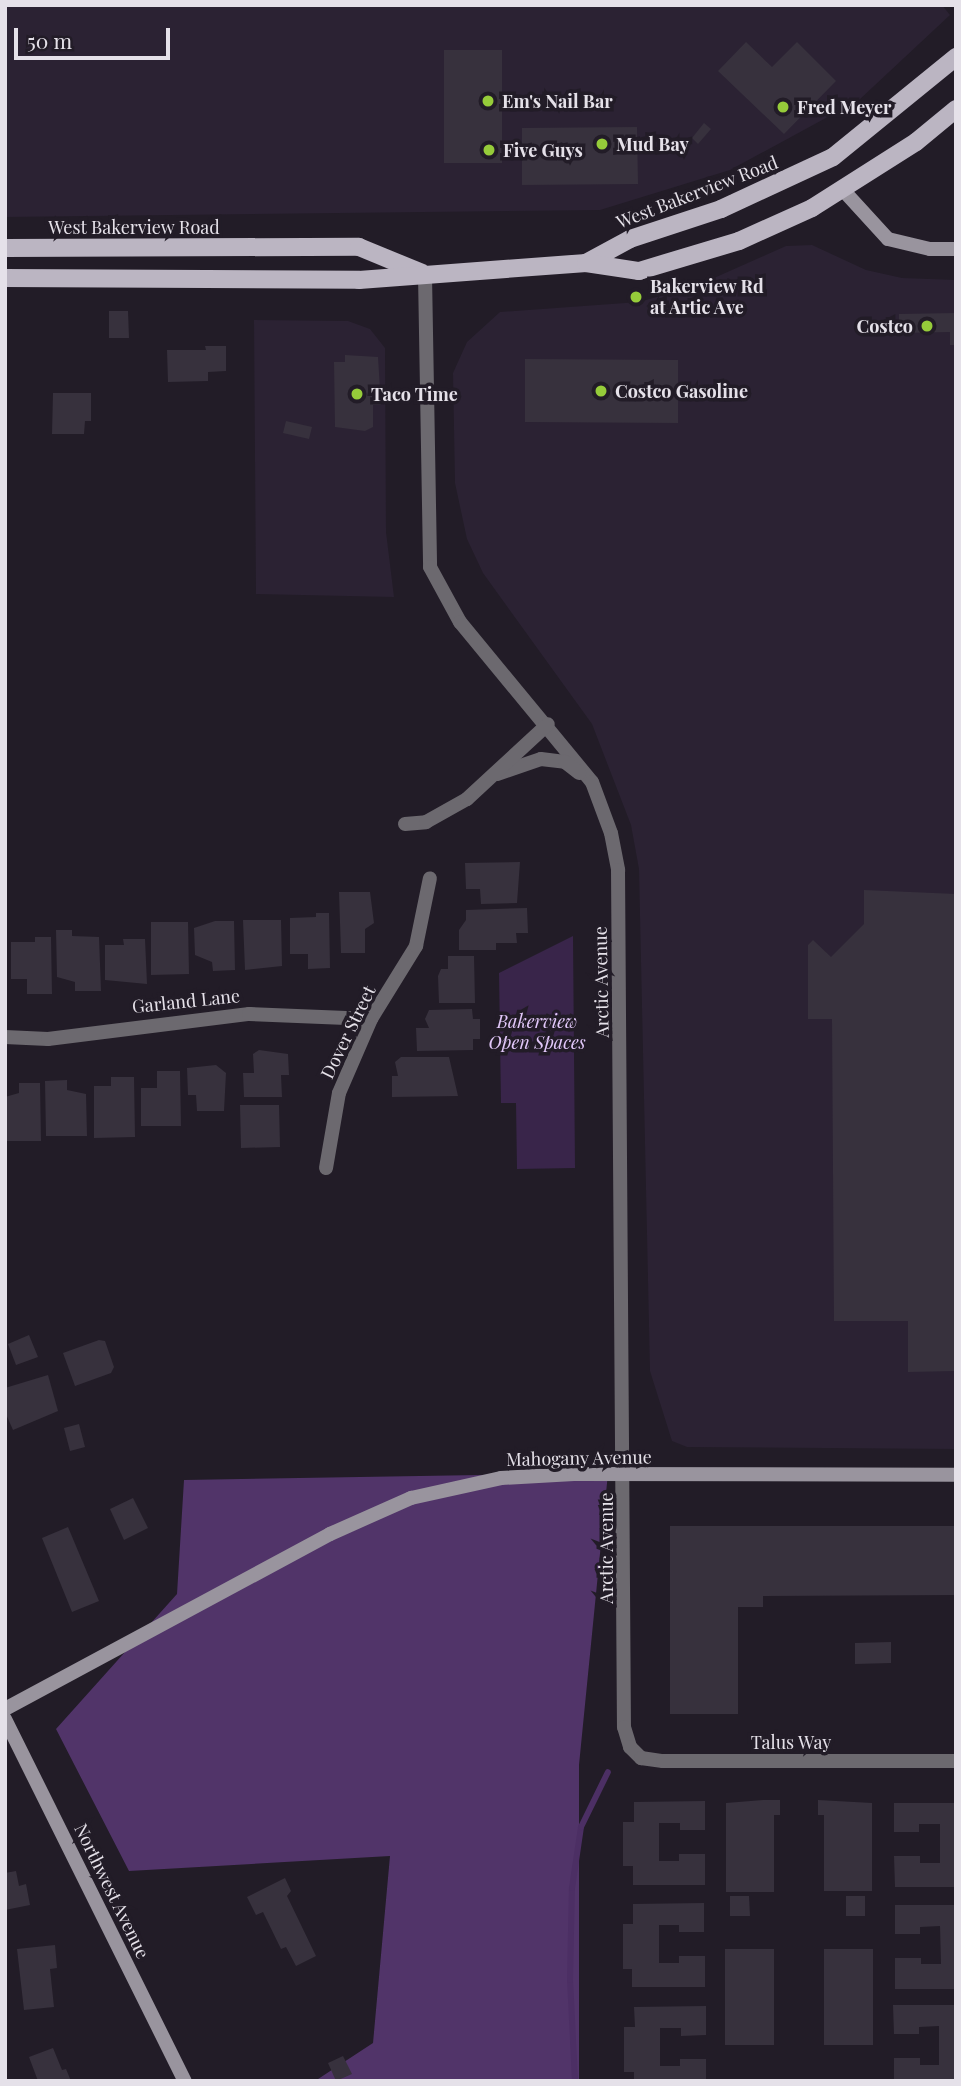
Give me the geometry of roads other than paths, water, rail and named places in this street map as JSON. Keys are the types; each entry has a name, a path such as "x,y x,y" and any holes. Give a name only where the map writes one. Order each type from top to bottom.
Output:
{"main road":[{"name":"West Bakerview Road","path":"586,263 630,239 721,209 832,156 956,57"},
{"name":"West Bakerview Road","path":"5,278 359,280 586,263 639,271 739,241 844,191 956,109"},
{"name":"West Bakerview Road","path":"5,247 359,247 425,275"}],"street":[{"path":"844,191 888,239 930,249 956,249"},
{"name":"Arctic Avenue","path":"425,275 430,567 460,622 548,724 592,782 611,833 618,870 625,1475 624,1727 630,1747"},
{"path":"405,824 426,821 448,812 493,776 548,724"},
{"path":"493,776 541,759 565,762 592,782"},
{"name":"Dover Street","path":"326,1168 339,1093 371,1019 416,946 430,878"},
{"name":"Garland Lane","path":"5,1037 48,1039 249,1014 371,1019"},
{"name":"Mahogany Avenue","path":"5,1709 330,1534 411,1498 501,1478 625,1475 956,1475"},
{"name":"Northwest Avenue","path":"5,1719 185,2081"},
{"name":"Talus Way","path":"630,1747 641,1758 663,1761 956,1761"}],"waterway":[{"path":"575,2081 570,1980 572,1888 581,1827 608,1772"}],"place":[{"name":"Em's Nail Bar","path":"488,101"},
{"name":"Fred Meyer","path":"783,107"},
{"name":"Mud Bay","path":"602,144"},
{"name":"Five Guys","path":"489,150"},
{"name":"Bakerview Rd at Artic Ave","path":"636,297"},
{"name":"Costco","path":"927,326"},
{"name":"Costco Gasoline","path":"601,391"},
{"name":"Taco Time","path":"357,394"}],"park label":[{"name":"Bakerview Open Spaces","path":"537,1032"}]}
